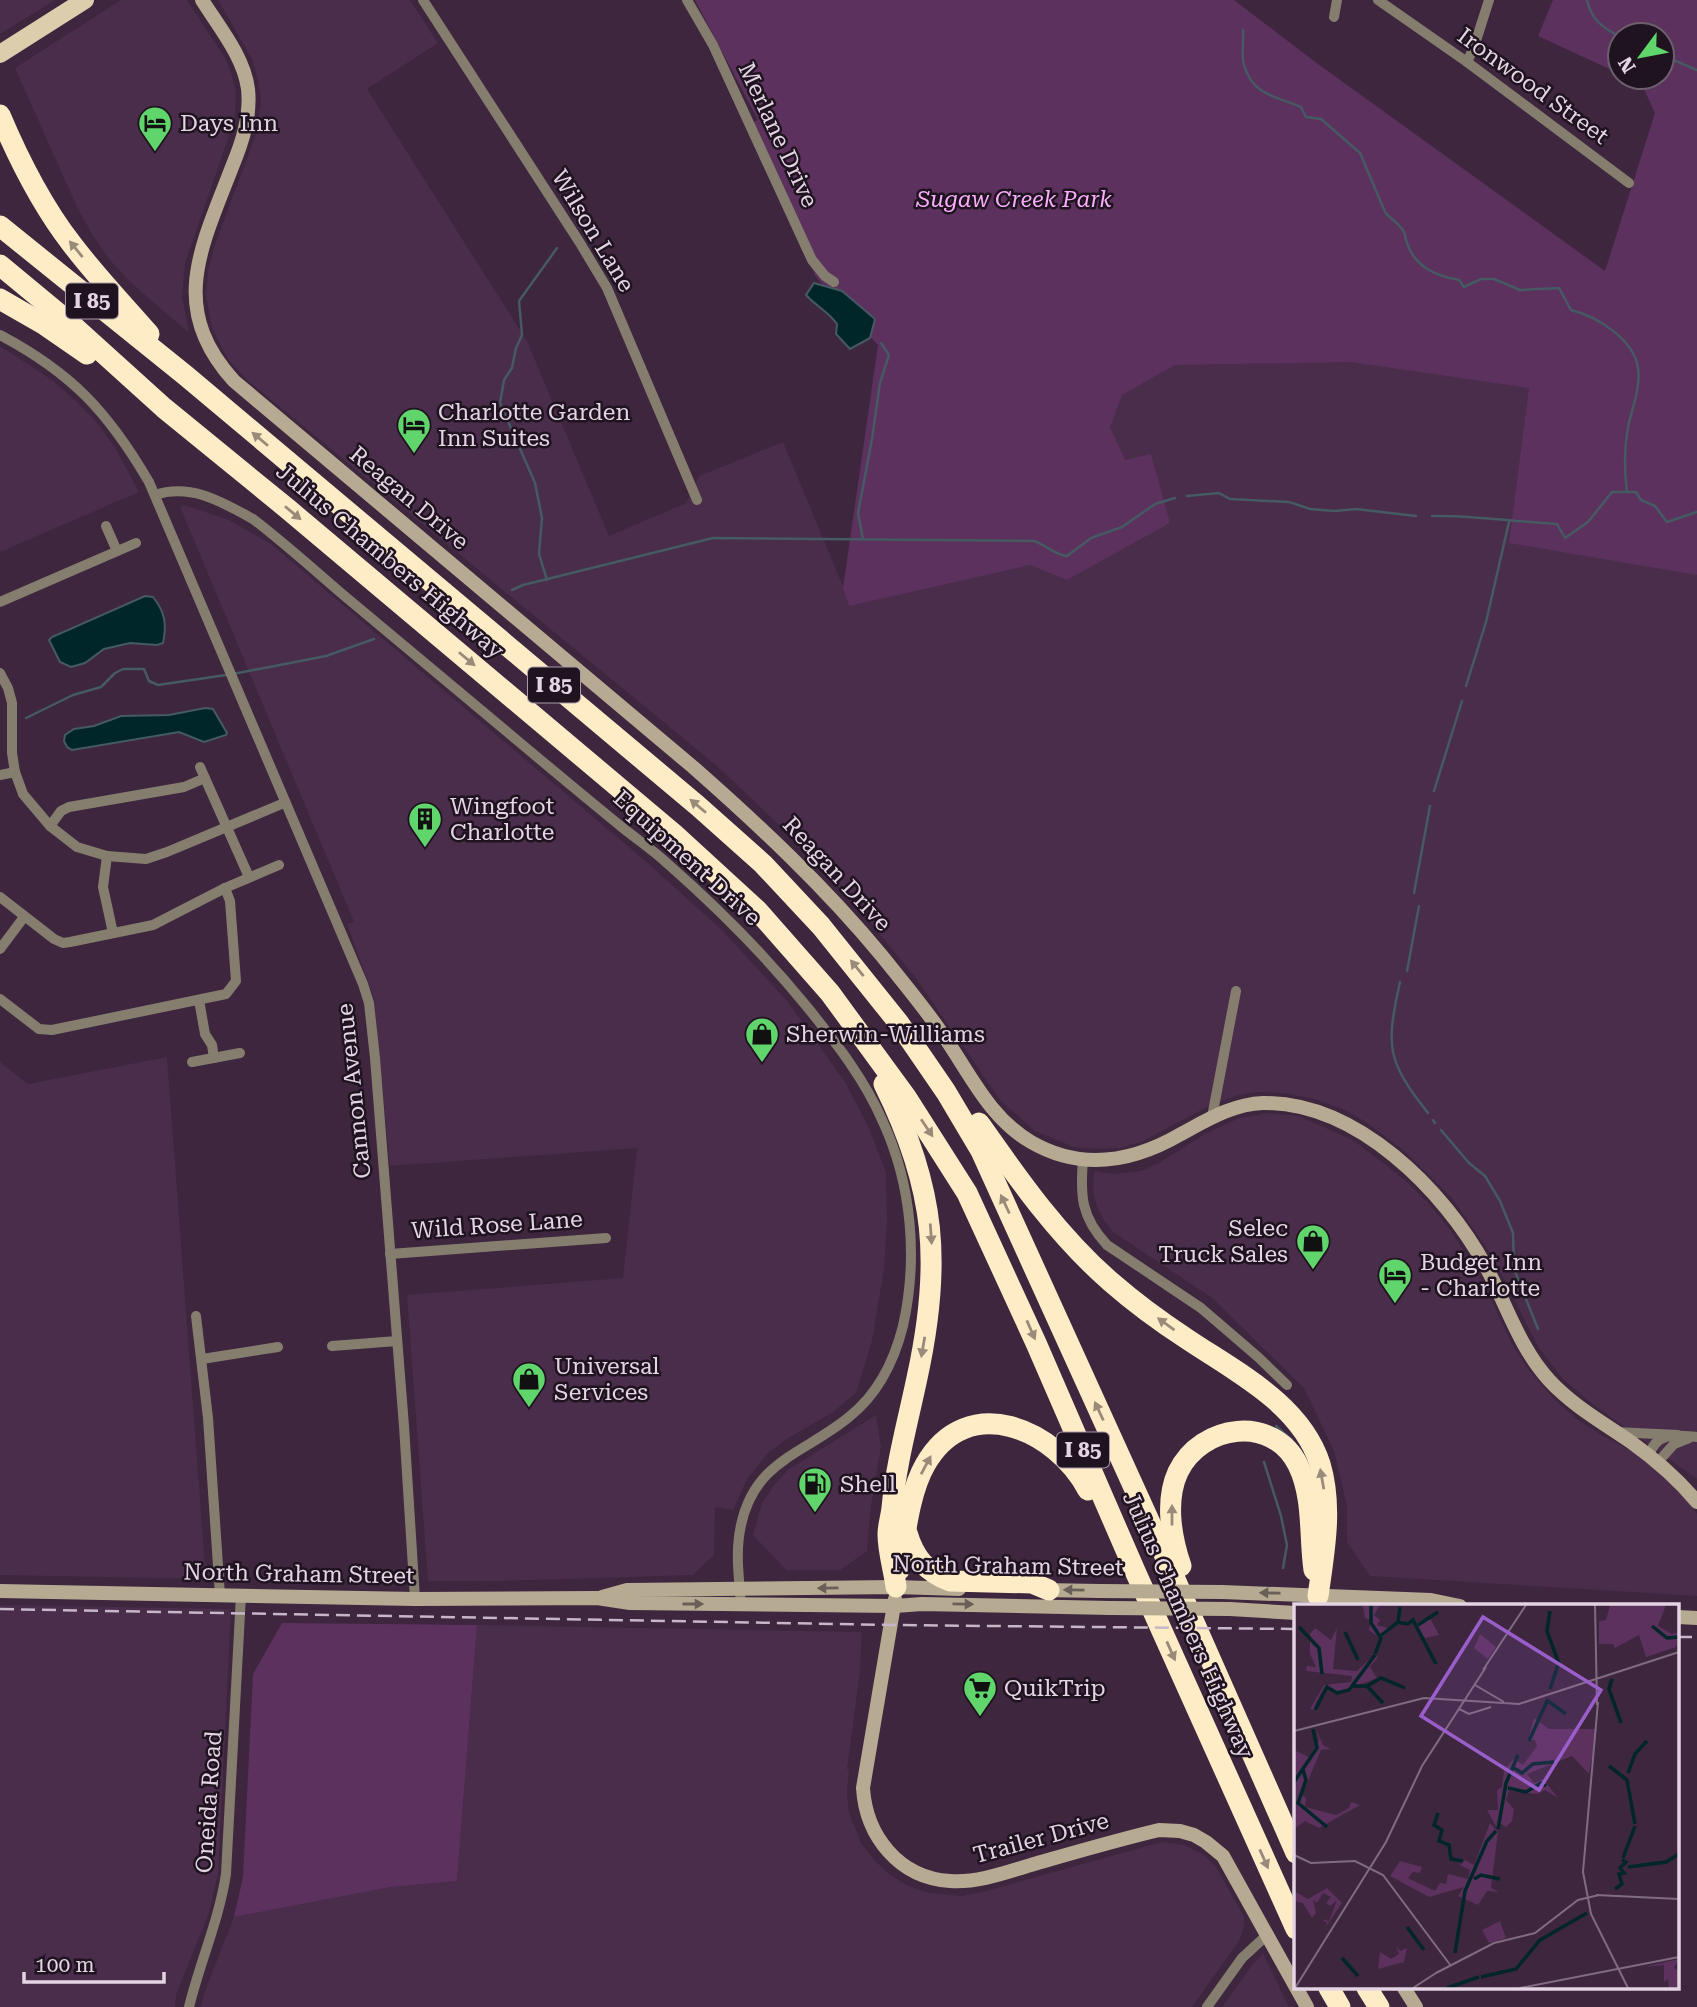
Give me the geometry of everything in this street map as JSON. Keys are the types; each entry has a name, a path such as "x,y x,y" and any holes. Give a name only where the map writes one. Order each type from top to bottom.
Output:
{"highway":[{"path":"0,115 32,183 71,244 185,375"},
{"name":"Julius Chambers Highway","path":"0,226 185,375 688,797 763,864 856,967 946,1092 981,1151 1228,1696 1294,1848"},
{"name":"Julius Chambers Highway","path":"0,265 70,323 164,408 683,841 757,911 831,993 906,1097 967,1193 1037,1343 1135,1571 1294,1925"},
{"path":"0,299 62,336 164,408"},
{"path":"831,993 901,1118 917,1161 930,1227 932,1282 928,1314 893,1490 888,1534 896,1596"},
{"path":"946,1092 976,1119 1037,1204 1082,1255 1151,1313 1270,1396 1303,1432 1319,1462 1326,1506 1326,1542 1317,1601"},
{"path":"896,1596 907,1531 918,1481 924,1467 948,1438 967,1428 994,1423 1008,1425 1037,1436 1069,1462 1082,1478 1115,1541 1135,1571"},
{"path":"1228,1696 1173,1540 1171,1513 1175,1482 1180,1469 1197,1447 1214,1436 1240,1430 1272,1438 1287,1450 1299,1466 1309,1502 1317,1601"},
{"path":"907,1531 916,1556 938,1577 950,1581 1032,1583 1049,1590"},
{"path":"1330,1990 1340,2007"},
{"path":"1368,1990 1379,2007"}],"main road":[{"path":"0,54 85,0"}],"street":[{"name":"Reagan Drive","path":"202,0 245,72 249,98 244,132 201,254 195,283 200,327 206,344 221,367 767,832 818,883 884,959 941,1031 994,1112 1029,1141 1047,1150 1083,1160 1114,1160 1146,1152 1233,1108 1259,1103 1299,1107 1341,1121 1361,1132 1398,1161 1433,1194 1463,1231 1488,1272 1528,1353 1548,1379 1584,1412 1653,1459 1697,1502"},
{"name":"Wilson Lane","path":"423,0 601,278 697,500"},
{"name":"Merlane Drive","path":"687,0 713,45 812,260 825,276 834,282"},
{"path":"1334,17 1337,0"},
{"name":"Ironwood Street","path":"1378,0 1467,62 1629,183"},
{"path":"1467,62 1475,47 1489,0"},
{"path":"0,335 51,364 90,398 135,457 155,495"},
{"name":"Equipment Drive","path":"155,495 173,491 190,492 219,500 253,519 548,767 666,862 717,909 794,990 833,1039 869,1093 894,1148 909,1220 909,1284 900,1338 886,1374 867,1399 836,1427 775,1465 755,1490 741,1526 736,1567 741,1604"},
{"name":"Cannon Avenue","path":"155,495 284,803 358,970 369,1003 415,1598"},
{"path":"106,526 117,551"},
{"path":"0,602 136,543"},
{"path":"0,673 12,703 12,753 15,772 23,793 50,825 77,847 107,856 146,859 284,803"},
{"path":"200,767 249,877"},
{"path":"0,775 15,772"},
{"path":"50,825 61,811 69,807 184,787 205,778"},
{"path":"107,856 103,887 113,933"},
{"path":"0,897 63,943 153,925 279,864"},
{"path":"0,999 45,1030 226,994 236,981 230,901 225,888"},
{"path":"0,948 24,917"},
{"path":"1212,1117 1236,991"},
{"path":"199,1000 205,1034 212,1045 214,1058"},
{"path":"192,1062 240,1053"},
{"path":"1083,1160 1082,1200 1089,1221 1107,1245 1201,1308 1287,1385"},
{"name":"Wild Rose Lane","path":"390,1254 606,1238"},
{"path":"196,1316 202,1359 220,1595"},
{"path":"332,1346 397,1341"},
{"path":"202,1359 278,1346"},
{"path":"1614,1432 1696,1437"},
{"path":"1653,1459 1652,1447 1660,1438 1678,1435"},
{"path":"1653,1459 1674,1444 1696,1437"},
{"name":"North Graham Street","path":"597,1598 627,1590 740,1589 896,1596 922,1604 1230,1609 1294,1613"},
{"name":"North Graham Street","path":"0,1591 415,1598 597,1598 630,1603 741,1604 1049,1590 1222,1592 1317,1601 1432,1600 1451,1604"},
{"name":"Oneida Road","path":"189,2007 223,1900 241,1595"},
{"name":"Trailer Drive","path":"896,1596 863,1788 870,1823 881,1843 897,1860 923,1875 950,1881 970,1880 1159,1830 1180,1831 1206,1842 1223,1856 1294,1984"},
{"path":"1207,2007 1242,1958 1267,1935"},
{"name":"Trailer Drive","path":"1298,1990 1307,2007"},
{"path":"1405,1990 1416,2007"}],"shaded area":[{"path":"0,0 55,0 0,34"},
{"path":"121,0 187,0 225,58 236,92 235,119 185,263 182,297 189,333 129,281 109,259 92,234 77,207 15,68"},
{"path":"218,0 410,0 438,43 367,89 527,341 609,536 686,503 699,476 783,442 847,596 1125,364 1582,341 1697,512 1697,1479 1590,1402 1563,1379 1538,1347 1494,1259 1452,1198 1402,1149 1345,1110 1311,1098 1259,1092 1215,1103 1141,1142 1120,1148 1074,1147 1035,1131 1001,1101 915,977 861,911 795,840 718,767 247,380 227,358 212,328 206,295 213,250 256,134 261,101 252,59"},
{"path":"814,283 842,291 875,319 870,338 850,349 836,334 837,324 834,320 806,295"},
{"path":"0,346 52,380 98,424 116,449 139,492 0,552"},
{"path":"184,505 229,520 271,544 650,865 722,930 788,1002 845,1082 868,1126 886,1172 887,1221 884,1269 872,1341 856,1393 833,1412 768,1453 747,1479 733,1510 715,1507 714,1555 693,1575 428,1581 407,1295 623,1278 637,1148 390,1166 374,998 347,924 354,922 180,507"},
{"path":"145,596 153,597 162,613 165,624 163,643 130,643 104,649 85,663 71,667 60,662 49,640 52,637"},
{"path":"213,709 226,735 204,742 179,732 72,750 64,741 65,735 74,729 94,726 121,716 169,715"},
{"path":"167,1057 206,1579 0,1575 0,1062 28,1084"},
{"path":"1268,1113 1298,1116 1353,1140 1405,1180 1429,1204 1451,1231 1483,1282 1511,1342 1528,1369 1556,1401 1578,1420 1640,1455 1687,1499 1697,1514 1697,1596 1370,1576 1347,1542 1347,1506 1334,1451 1304,1388 1212,1298 1113,1232 1096,1204 1094,1171 1113,1174 1141,1171 1205,1134 1239,1118"},
{"path":"876,1415 881,1447 867,1551 840,1570 786,1570 753,1535 762,1503 788,1470"},
{"path":"0,1605 231,1609 218,1874 209,1913 176,1995 175,2007 0,2007"},
{"path":"477,1625 862,1632 860,1672 847,1769 849,1813 861,1843 890,1875 908,1886 929,1893 961,1896 1162,1842 1185,1845 1205,1856 1216,1867 1244,1917 1239,1941 1192,2007 201,2007 234,1917 391,1887 457,1881"},
{"path":"1263,1953 1289,2007 1222,2007 1252,1965"}],"green space":[{"name":"Sugaw Creek Park","path":"695,0 1234,0 1318,64 1605,271 1655,113 1645,91 1676,91 1676,21 1606,21 1606,68 1538,36 1553,0 1697,0 1697,575 1509,543 1529,388 1351,362 1175,365 1122,395 1110,427 1125,460 1151,454 1170,523 1067,580 1030,565 849,606 843,588 878,345 816,277 745,126 758,120"},
{"path":"282,1623 477,1625 457,1881 391,1887 234,1917 243,1877 253,1674"}],"waterway":[{"path":"1587,0 1591,13 1606,28"},
{"path":"1243,30 1243,61 1253,83 1266,93 1301,107 1306,117 1321,119 1360,153 1385,212 1402,229 1415,258 1427,269 1459,280 1464,287 1481,279 1494,279 1520,290 1559,288 1571,310 1602,323 1622,338 1635,357 1639,375 1626,443 1627,492"},
{"path":"1676,61 1697,70"},
{"path":"547,580 539,554 542,518 535,483 500,403 504,380 512,368 522,335 519,301 557,248"},
{"path":"863,539 858,513 880,383 889,355 881,343"},
{"path":"1432,516 1557,524 1565,538 1588,522 1612,492 1636,492 1641,500 1655,506 1667,522 1697,512"},
{"path":"1187,496 1219,493 1230,499 1289,502 1310,509 1356,509 1416,516"},
{"path":"512,590 713,538 1034,541 1067,556 1091,538 1122,527 1155,504 1175,498"},
{"path":"1466,686 1486,622 1509,522"},
{"path":"233,674 326,656 374,639"},
{"path":"26,718 73,695 101,687 123,669 144,669 149,681 158,685 226,675"},
{"path":"1434,791 1462,701"},
{"path":"1414,893 1430,806"},
{"path":"1407,971 1419,906"},
{"path":"1400,982 1393,1022 1393,1052 1404,1079 1428,1113"},
{"path":"1441,1130 1469,1163 1485,1176 1500,1201 1513,1233 1514,1269 1538,1329"},
{"path":"1276,1426 1292,1440"},
{"path":"1264,1462 1287,1545 1283,1568"}],"railway":[{"path":"0,1609 891,1625 1294,1629"},
{"path":"1680,1637 1697,1637"}],"place":[{"name":"Days Inn","path":"155,153"},
{"name":"Charlotte Garden Inn Suites","path":"414,455"},
{"name":"Wingfoot Charlotte","path":"425,849"},
{"name":"Sherwin-Williams","path":"762,1064"},
{"name":"Selec Truck Sales","path":"1313,1271"},
{"name":"Budget Inn - Charlotte","path":"1395,1305"},
{"name":"Universal Services","path":"529,1409"},
{"name":"Shell","path":"815,1514"},
{"name":"QuikTrip","path":"980,1718"}]}
